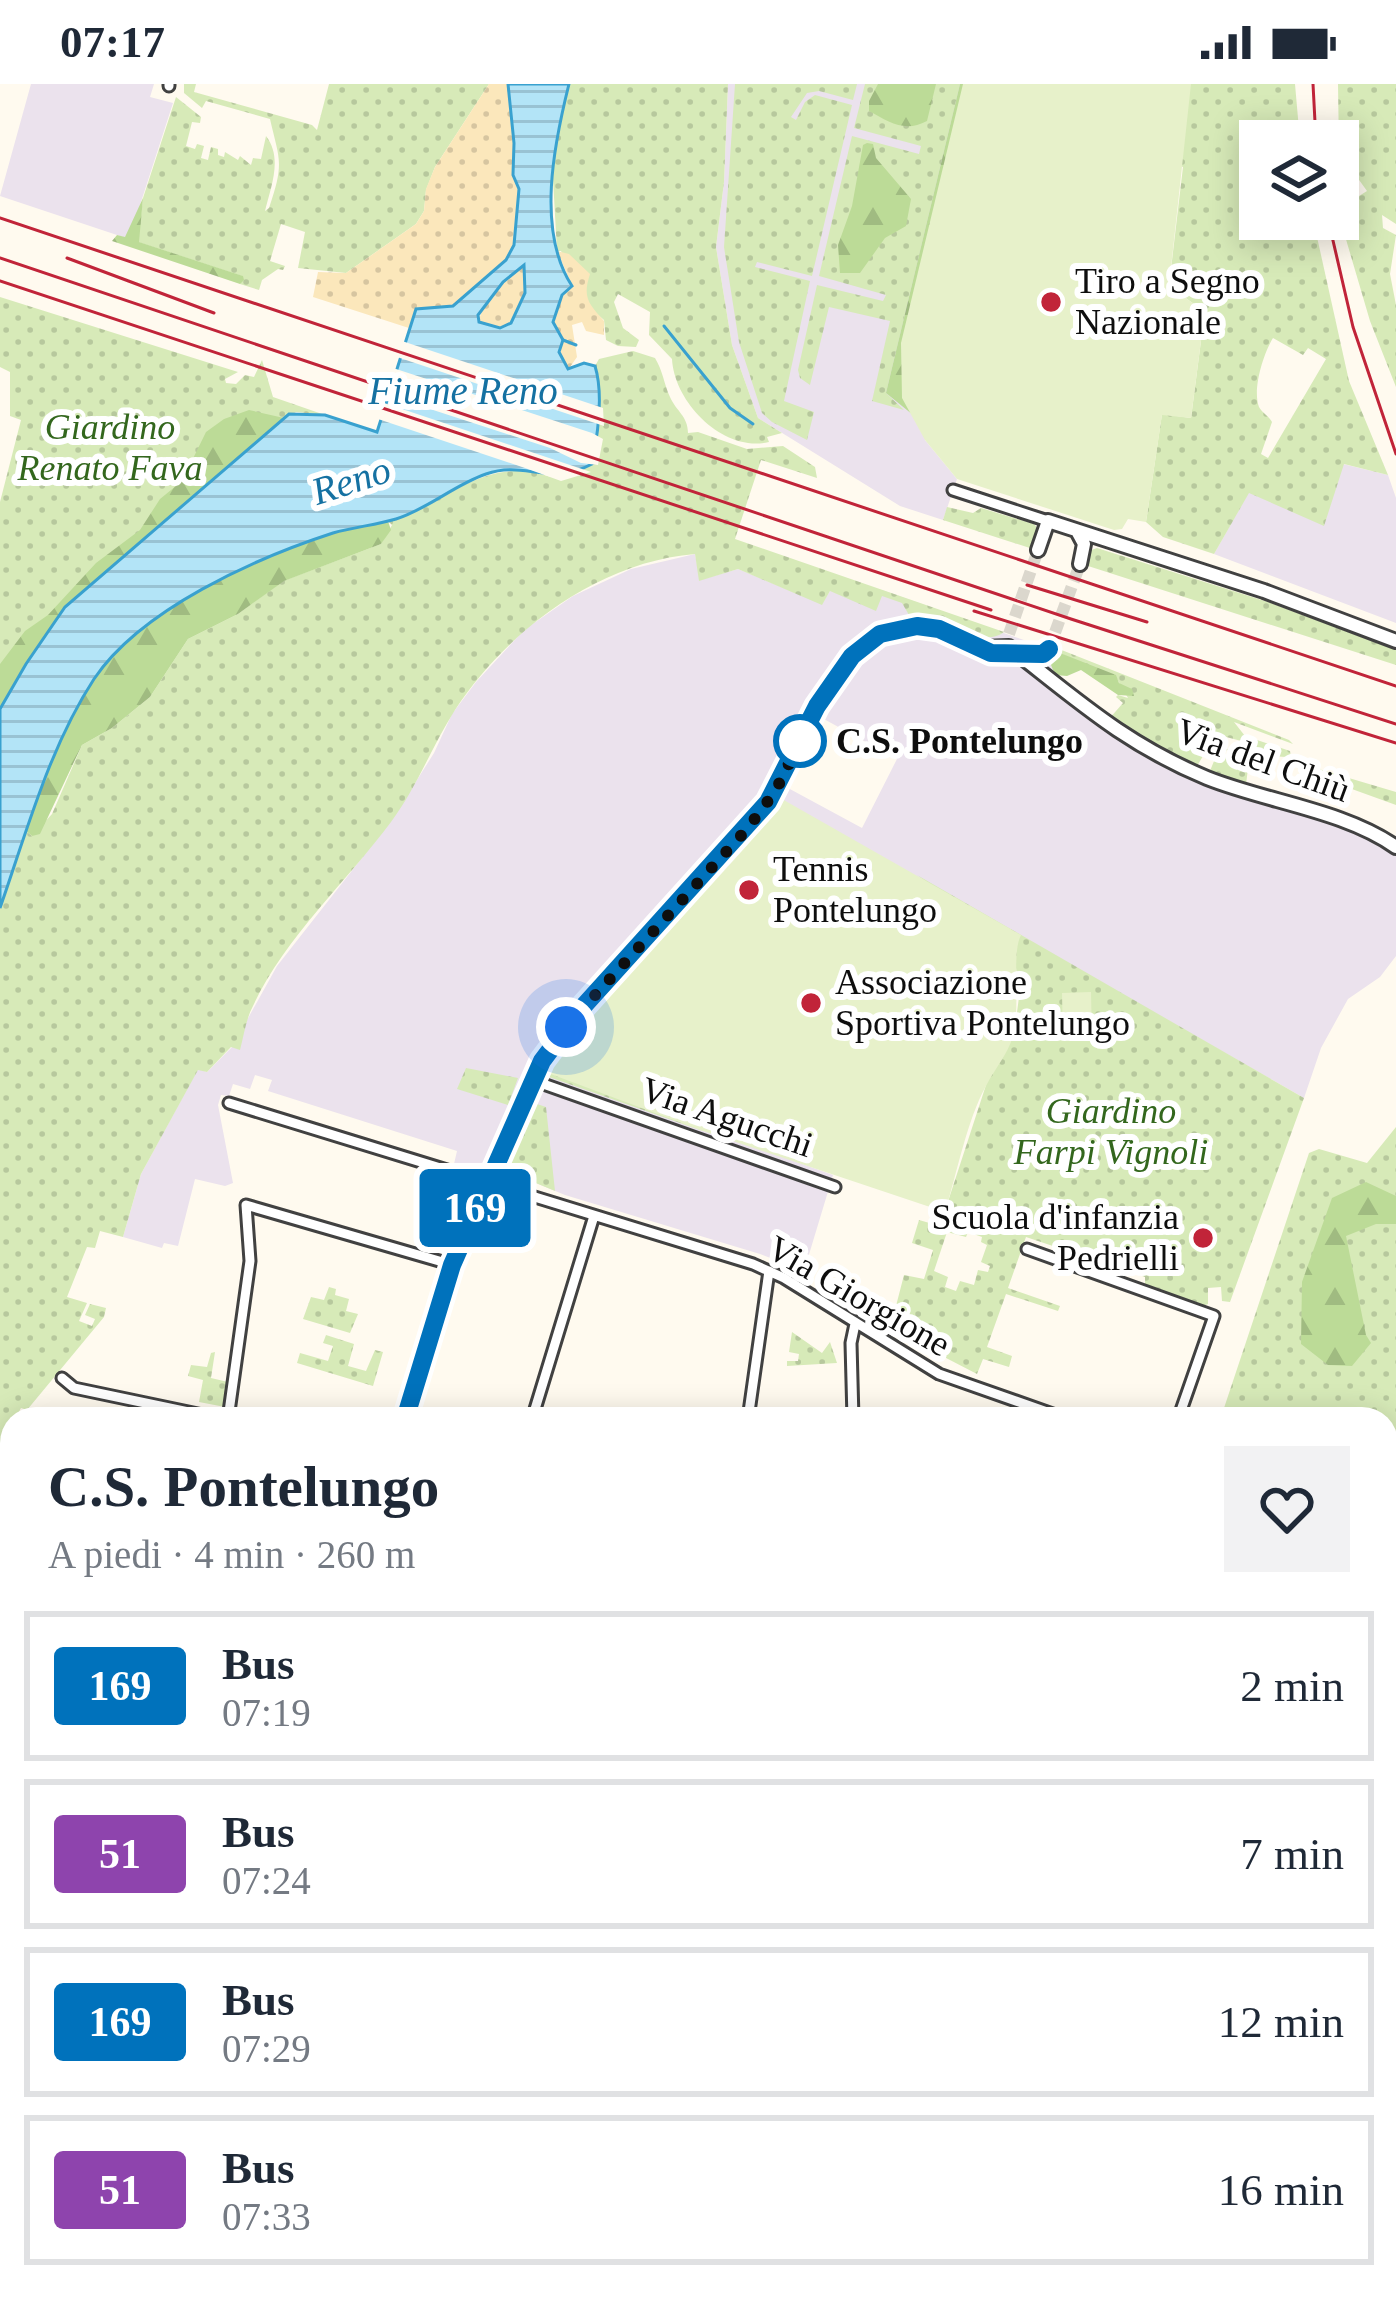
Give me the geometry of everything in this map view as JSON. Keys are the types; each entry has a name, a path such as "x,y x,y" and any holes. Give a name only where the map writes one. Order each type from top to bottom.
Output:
{"street":[{"path":"953,490 1264,591 1396,640"},
{"path":"1038,550 1048,520"},
{"path":"1076,530 1084,549"},
{"path":"1080,564 1084,549 1095,540 1106,539"},
{"path":"409,1407 452,1265 532,1080 581,1009 768,802 817,706 862,645 890,630 939,629 975,648 1018,655 1047,651 1045,668 1054,682"},
{"path":"975,648 1005,639 1018,655"},
{"name":"Via del Chiù","path":"1018,655 1103,723 1161,757 1257,796 1363,827 1396,847"},
{"name":"Via Agucchi","path":"532,1080 835,1187"},
{"name":"Via Giorgione","path":"229,1103 769,1270 952,1380 1016,1407"},
{"path":"227,1407 251,1255 246,1205 452,1265"},
{"path":"536,1407 594,1216"},
{"path":"1027,1250 1214,1316 1182,1407"},
{"path":"750,1407 769,1270"},
{"path":"854,1407 851,1343 855,1324"},
{"path":"62,1378 74,1388 164,1407"},
{"path":"143,1407 144,1403"}],"shaded area":[{"path":"31,84 154,84 150,97 173,103 129,239 0,196"},
{"path":"728,84 963,84 925,440 957,479 943,520 900,506 758,418 732,345 716,247"},
{"path":"1343,464 1388,475 1396,498 1396,623 1214,554 1249,492"},
{"path":"695,554 700,580 738,569 822,604 830,591 882,590 1055,651 1051,665 1056,675 1130,731 1210,771 1373,824 1396,839 1396,956 1380,977 1348,999 1321,1048 1304,1098 782,800 569,1041 548,1073 833,1175 804,1271 565,1195 485,1162 478,1171 454,1164 457,1151 268,1091 272,1080 255,1075 250,1089 233,1084 229,1096 221,1095 218,1105 233,1183 225,1186 195,1179 178,1246 164,1243 162,1248 123,1237 141,1174 198,1069 207,1072 232,1047 277,966 391,821 434,753 452,714 476,682 524,630 573,596 631,569","holes":["822,718 897,759 862,828 788,788"]}],"green space":[{"path":"184,84 196,84 194,92 317,130 329,84 489,84 435,167 416,224 346,273 298,268 305,232 281,224 270,261 285,266 262,280 259,290 240,284 242,276 138,242 143,198 176,97 201,117 200,123 192,122 186,146 204,146 201,158 208,160 211,147 218,149 218,155 224,157 225,152 238,160 240,156 251,165 253,158 261,159 266,136 275,163 265,211 274,193 279,161 270,119 206,101 202,108 184,93"},
{"path":"569,84 728,84 716,247 732,345 758,418 782,433 767,437 769,442 735,440 704,421 682,392 672,359 649,335 650,312 618,294 614,302 623,328 639,340 636,347 606,340 604,320 590,308 557,251 552,161"},
{"path":"735,84 857,84 853,100 819,91 807,93 791,117 796,120 805,102 815,95 852,105 812,276 757,262 755,267 810,281 784,401 814,412 807,440 762,413 739,342 724,247"},
{"path":"865,84 960,84 886,393 904,410 872,401 890,321 829,307 810,385 798,370 817,285 883,301 886,295 819,276 852,136 919,154 921,146 854,128"},
{"path":"878,84 936,84 927,121 904,126 869,111"},
{"path":"960,84 977,84 918,419 886,393"},
{"name":"Tiro a Segno Nazionale","path":"963,84 1191,84 1169,286 1212,317 1202,333 1191,418 1162,415 1146,522 1128,519 1122,529 1114,530 957,479 925,440 902,398 901,343"},
{"path":"977,84 1295,84 1298,120 1239,120 1239,240 1318,240 1349,381 1388,475 1344,464 1324,526 1249,493 1214,554 1163,537 1146,522 1162,414 1191,418 1202,333 1212,317 1169,286 1183,167","holes":["1273,338 1303,355 1308,348 1326,359 1268,458 1261,454 1272,422 1257,399 1263,361"]},
{"path":"1338,84 1396,84 1396,224 1382,215 1383,228 1396,235 1390,274 1396,305 1396,387 1346,240 1359,240 1359,196 1367,191 1359,180 1359,120 1339,120"},
{"path":"867,143 873,144 876,158 911,199 906,226 885,238 860,273 840,273 838,245"},
{"path":"143,198 139,242 244,280 240,284 112,241 117,235 125,237"},
{"name":"Giardino Renato Fava","path":"0,297 238,372 225,379 226,383 236,384 245,375 254,377 262,360 273,397 325,415 296,412 271,428 0,676 0,502 21,420 10,416 10,372 0,367"},
{"path":"633,351 655,358 688,433 747,449 783,446 815,467 817,478 761,460 735,539 1004,632 973,635 909,615 902,603 882,596 876,611 830,591 822,605 738,569 699,581 695,554 659,560 590,586 528,628 476,681 391,822 281,958 251,1011 240,1050 231,1047 207,1072 198,1070 141,1174 123,1237 100,1231 95,1248 87,1247 67,1297 87,1303 79,1321 92,1326 95,1319 85,1315 90,1304 106,1308 104,1317 29,1407 0,1407 0,908 26,831 32,836 52,814 82,745 150,697 188,639 238,614 283,581 381,544 392,525 388,521 467,484 505,472 551,477 594,412 599,359"},
{"path":"249,410 284,418 65,607 0,709 0,664 25,631 48,615 96,563 140,530 160,499 182,481 206,432"},
{"path":"947,507 973,513 981,508 1034,524 1038,529 1033,549 943,520"},
{"path":"388,521 391,530 381,544 284,581 238,614 188,639 150,697 82,745 40,834 32,836 26,831 83,698 117,652 148,625 185,599 269,556"},
{"path":"1097,548 1268,602 1396,650 1396,665 1085,565 1091,550"},
{"path":"1055,651 1289,740 1293,744 1234,722 1245,736 1290,751 1291,757 1305,765 1396,792 1396,805 1327,780 1286,757 1251,755 1249,743 1207,732 1204,741 1228,750 1217,753 1248,768 1246,785 1210,771 1214,761 1203,756 1197,766 1109,719 1123,703 1116,697 1128,698 1117,679"},
{"path":"1055,651 1116,675 1134,696 1118,695 1081,670 1055,675 1051,665"},
{"name":"Associazione Sportiva Pontelungo","path":"782,799 1021,935 1013,1036 973,1115 945,1212 548,1073 569,1041"},
{"name":"Giardino Farpi Vignoli","path":"773,812 1016,1020 1019,997 1014,948 917,875 1304,1098 1230,1302 1222,1301 1221,1287 1208,1288 1208,1304 1200,1307 1145,1287 1145,1277 1026,1237 1008,1288 1060,1306 1058,1311 1006,1294 987,1347 1012,1356 1009,1367 983,1359 977,1374 890,1329 904,1275 924,1279 933,1250 912,1243 919,1220 940,1226 986,1085 703,1131 549,1077 569,1041","holes":["947,1232 966,1237 968,1232 982,1237 987,1245 981,1262 990,1266 988,1272 978,1270 974,1285 960,1281 956,1291 945,1287 948,1277 934,1271"]},
{"path":"1091,992 1092,1038 1063,1038 1062,993"},
{"path":"466,1068 518,1078 508,1105 457,1089"},
{"path":"531,1102 546,1107 555,1191 502,1169"},
{"path":"1396,1127 1396,1407 1224,1407 1309,1153 1319,1149 1367,1163"},
{"path":"1366,1182 1396,1196 1396,1224 1376,1224 1346,1236 1371,1343 1352,1366 1328,1365 1301,1344 1302,1282 1332,1198"},
{"path":"329,1287 336,1289 335,1295 349,1299 346,1311 358,1314 350,1333 303,1319 311,1297 324,1300"},
{"path":"792,1332 822,1353 830,1342 837,1363 787,1366 787,1361 798,1361 799,1354 789,1352"},
{"path":"326,1335 354,1344 348,1366 366,1371 375,1350 383,1352 373,1386 297,1363 300,1353 328,1361 333,1346 323,1343"},
{"path":"215,1352 211,1378 228,1382 225,1407 199,1402 203,1380 188,1376 191,1365 207,1367"}],"sand":[{"path":"489,84 508,84 513,175 519,189 514,245 506,260 453,306 417,309 412,329 313,297 318,272 346,273 416,224 435,167"},
{"path":"557,251 569,254 590,274 588,300 604,321 604,335 586,331 582,322 572,325 577,357 568,370 561,360 561,340 553,322 571,283"},
{"path":"524,265 525,293 511,323 500,328 479,322 496,290"}],"water":[{"name":"Fiume Reno","path":"508,84 569,84 554,160 551,214 561,264 572,286 562,295 553,322 563,340 559,352 568,369 584,363 595,366 600,402 592,464 563,473 500,470 486,474 408,515 333,533 236,572 140,630 94,679 78,705 40,791 0,908 0,709 26,664 65,607 289,414 325,415 377,432 416,309 453,306 506,260 514,245 519,189 513,175","holes":["524,265 525,293 511,323 500,328 479,322 478,315 503,282"]}],"pier":[{"path":"402,341 603,408 604,426 397,357"},
{"path":"393,368 592,433 603,439 598,465 384,394"},
{"path":"381,402 591,472 561,481 375,418"}],"waterway":[{"path":"664,326 730,408 753,424"},
{"path":"563,340 576,345"}],"tunnel":[{"path":"1009,634 1038,550"},
{"path":"1049,649 1080,564"}],"railway":[{"path":"1313,84 1315,120"},
{"path":"0,218 1396,686"},
{"path":"1333,240 1353,327 1396,454"},
{"path":"0,258 1396,724"},
{"path":"67,258 214,313"},
{"path":"0,281 991,610"},
{"path":"1027,585 1147,622"},
{"path":"974,611 1396,743"}],"bus line":[{"name":"169","path":"409,1407 452,1265 542,1061 581,1009 768,802 817,706 852,656 880,634 909,626 939,629 991,653 1043,654 1049,649"}],"place":[{"name":"Tiro a Segno Nazionale","path":"1051,302"},
{"name":"C.S. Pontelungo","path":"800,741"},
{"name":"Tennis Pontelungo","path":"749,890"},
{"name":"Associazione Sportiva Pontelungo","path":"811,1003"},
{"name":"Scuola d'infanzia Pedrielli","path":"1203,1238"}],"route":[{"path":"566,1027 748,828 776,790 800,741"}],"water label":[{"name":"Reno","path":"351,480"}]}
